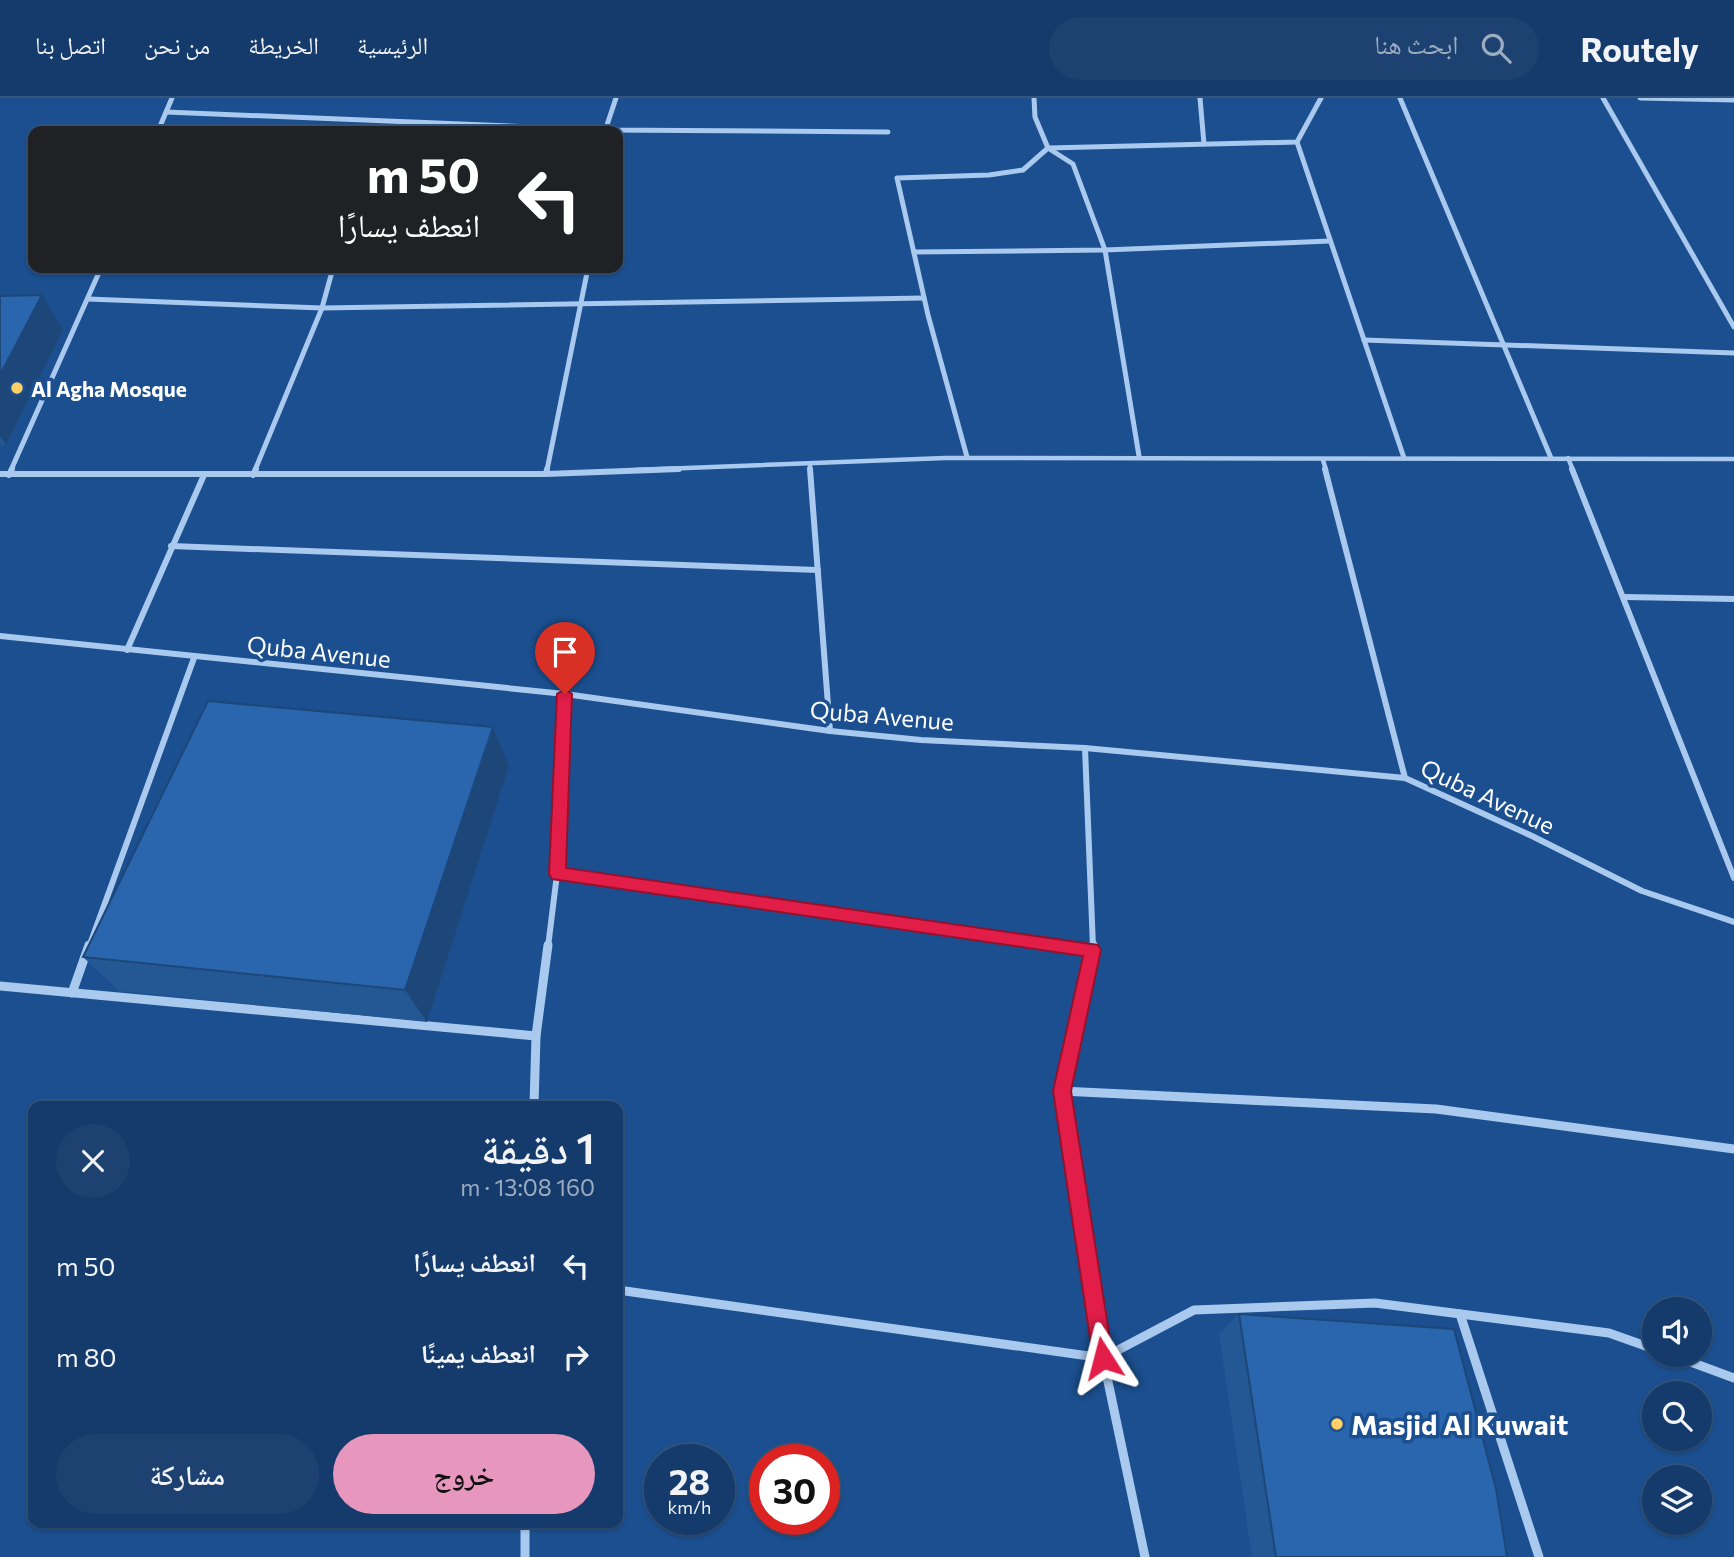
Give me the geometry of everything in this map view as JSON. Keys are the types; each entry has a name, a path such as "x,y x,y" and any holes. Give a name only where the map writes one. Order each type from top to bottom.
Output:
{"street":[{"path":"160,126 172,98"},
{"path":"607,126 616,98"},
{"path":"1034,98 1035,117 1048,148 1073,164 1105,250 1139,456"},
{"path":"1200,98 1204,144"},
{"path":"1321,98 1297,142 1404,458"},
{"path":"1400,98 1551,458"},
{"path":"1603,98 1734,327"},
{"path":"1640,98 1734,100"},
{"path":"166,112 513,126"},
{"path":"372,126 374,120"},
{"path":"623,130 888,132"},
{"path":"967,457 924,298 897,178 989,175 1023,170 1048,148 1297,142"},
{"path":"914,252 1105,250 1330,241"},
{"path":"9,475 99,273"},
{"path":"253,475 322,308 332,273"},
{"path":"546,474 587,273"},
{"path":"88,299 322,308 924,298"},
{"path":"1364,340 1734,353"},
{"path":"0,474 546,474 967,457 1139,456 1323,460 1734,458"},
{"path":"1568,458 1734,878"},
{"path":"1323,460 1405,779"},
{"path":"810,465 830,731"},
{"path":"127,650 204,475"},
{"path":"171,546 818,570"},
{"path":"1625,597 1734,599"},
{"name":"Quba Avenue","path":"0,636 565,694 830,731 921,740 1085,748 1405,779 1532,836 1642,891 1734,922"},
{"path":"72,993 194,658"},
{"path":"534,1101 536,1036 557,874 565,694"},
{"path":"1085,748 1093,950 1062,1091 1103,1358 1145,1557"},
{"path":"557,874 1093,950"},
{"path":"0,986 536,1036"},
{"path":"1062,1091 1436,1109 1734,1149"},
{"path":"623,1291 1103,1358 1194,1310 1376,1303 1609,1333 1642,1345"},
{"path":"1460,1314 1539,1557"},
{"path":"1704,1367 1734,1378"},
{"path":"525,1528 525,1557"}],"building":[{"path":"42,295 0,375 0,296"},
{"path":"208,701 493,727 405,990 83,957"},
{"name":"Masjid Al Kuwait","path":"1239,1314 1454,1329 1496,1489 1507,1557 1276,1557"}],"place":[{"name":"Al Agha Mosque","path":"17,388"},
{"name":"Masjid Al Kuwait","path":"1337,1424"}],"route":[{"path":"565,694 557,874 1093,950 1062,1091 1103,1358"}]}
